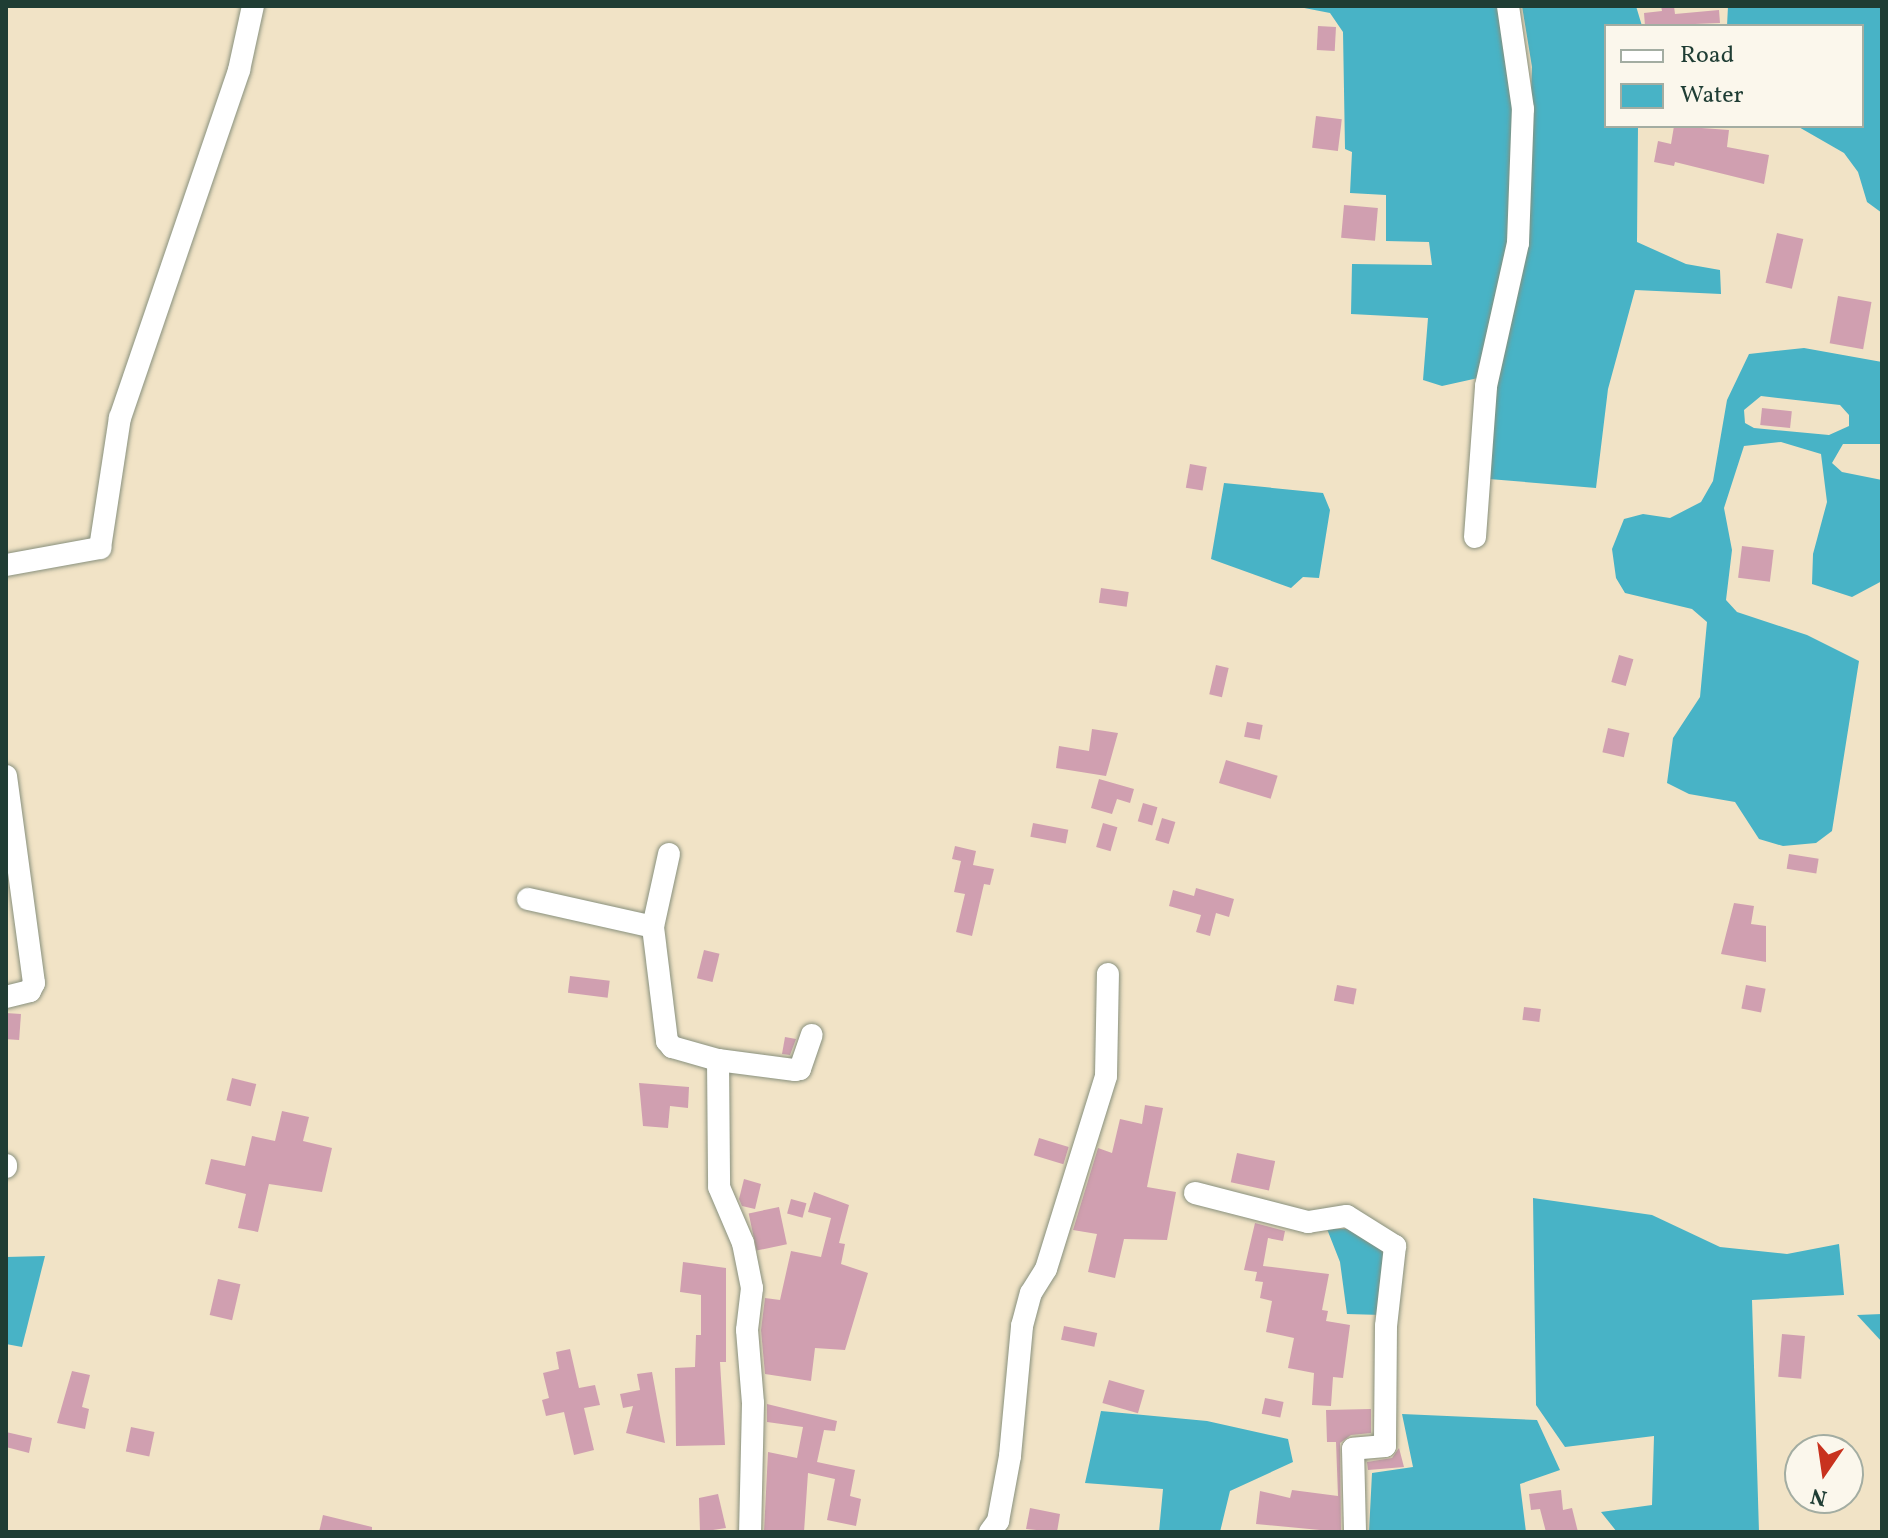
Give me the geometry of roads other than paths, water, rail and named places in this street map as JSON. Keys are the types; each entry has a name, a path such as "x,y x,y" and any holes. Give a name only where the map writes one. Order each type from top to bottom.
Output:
{"street":[{"path":"6,565 100,548 120,418 239,70 253,6"},
{"path":"1475,537 1486,386 1518,243 1523,109 1508,6"},
{"path":"6,776 34,983 30,991 6,997"},
{"path":"669,854 653,927 667,1041 718,1060 800,1069 812,1035"},
{"path":"528,899 653,927"},
{"path":"990,1532 998,1521 1010,1456 1022,1326 1031,1293 1046,1269 1106,1076 1108,974"},
{"path":"718,1060 719,1187 743,1243 752,1288 747,1330 753,1403 750,1532"},
{"path":"1195,1193 1308,1222 1347,1216 1395,1246 1386,1326 1385,1446 1353,1449 1355,1532"}],"water":[{"path":"1294,6 1499,6 1510,56 1514,155 1509,236 1478,378 1442,386 1423,380 1428,318 1351,314 1352,264 1432,265 1429,242 1386,241 1386,195 1350,193 1352,152 1345,149 1343,32 1330,13"},
{"path":"1522,6 1636,6 1641,24 1604,24 1604,128 1638,128 1637,242 1686,264 1720,270 1721,294 1635,290 1608,389 1596,488 1489,479 1498,374 1526,229 1532,67"},
{"path":"1728,6 1882,6 1882,213 1867,202 1858,172 1844,153 1800,128 1864,128 1864,24 1727,24"},
{"path":"1804,348 1882,362 1882,444 1843,444 1832,463 1842,472 1882,480 1882,581 1852,597 1812,584 1813,554 1827,502 1821,454 1781,442 1744,446 1724,508 1732,550 1726,600 1737,612 1807,635 1859,661 1832,831 1816,843 1783,846 1759,839 1735,802 1689,794 1667,783 1673,738 1700,697 1707,622 1692,609 1625,593 1616,578 1612,549 1624,519 1643,514 1670,518 1701,502 1713,481 1727,400 1749,354","holes":["1761,396 1840,405 1849,415 1849,426 1829,435 1754,428 1745,423 1744,410"]},
{"path":"1224,483 1323,493 1330,510 1319,578 1303,577 1291,588 1211,559"},
{"path":"1533,1198 1652,1215 1720,1247 1787,1254 1839,1244 1844,1295 1752,1300 1759,1532 1617,1532 1601,1512 1652,1505 1654,1436 1565,1447 1536,1405"},
{"path":"1327,1229 1354,1229 1388,1248 1382,1315 1347,1314 1340,1262"},
{"path":"45,1256 22,1347 6,1344 6,1257"},
{"path":"1882,1314 1882,1342 1857,1315"},
{"path":"1101,1411 1207,1421 1288,1439 1293,1462 1230,1491 1220,1532 1159,1532 1163,1489 1085,1483"},
{"path":"1402,1414 1537,1420 1560,1470 1520,1484 1526,1532 1369,1532 1372,1473 1413,1467"}]}
